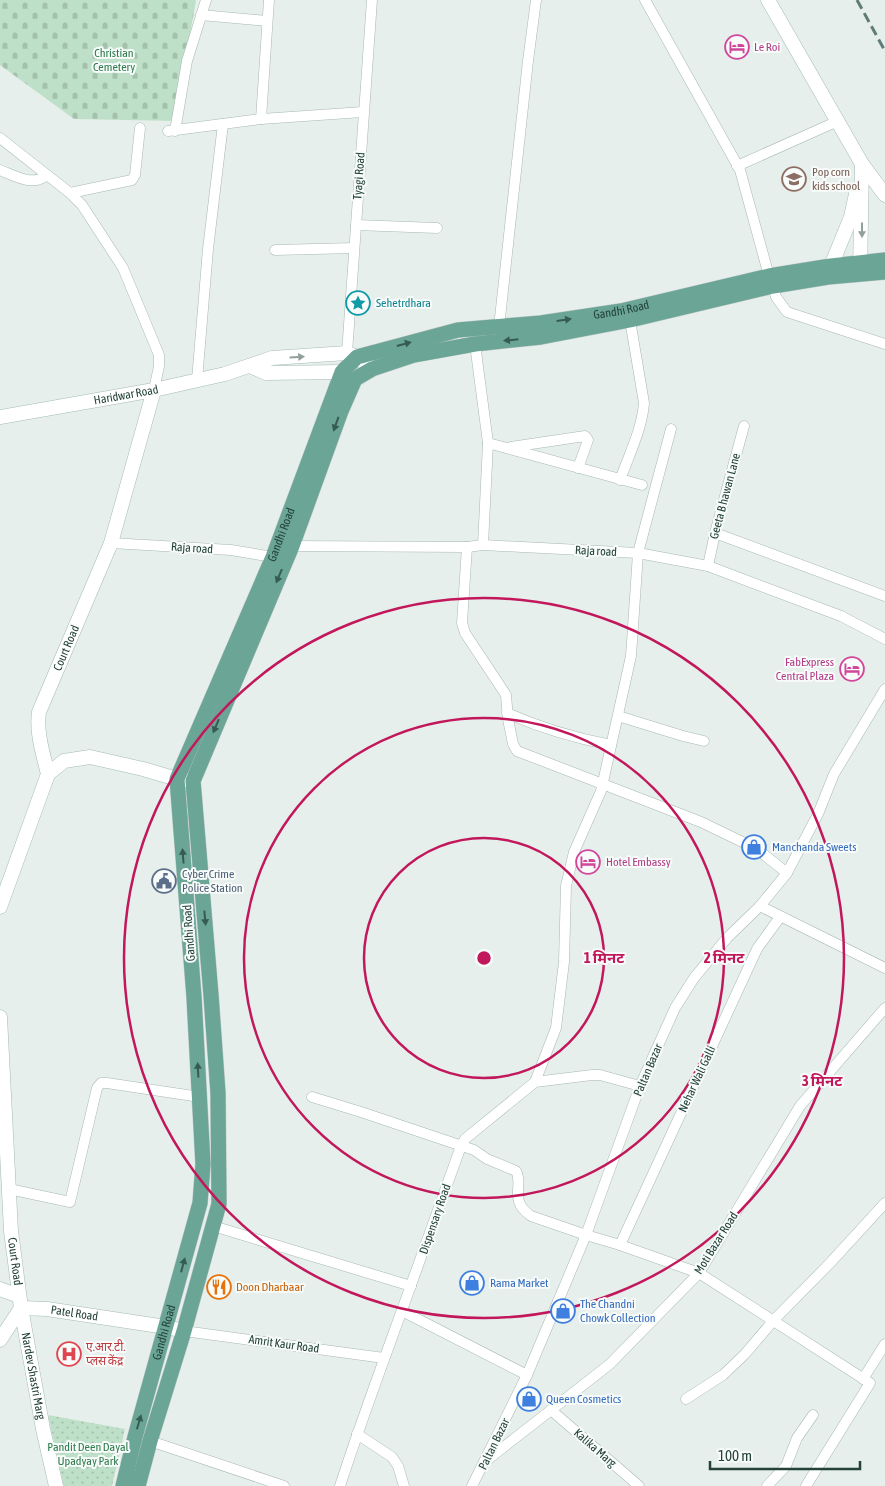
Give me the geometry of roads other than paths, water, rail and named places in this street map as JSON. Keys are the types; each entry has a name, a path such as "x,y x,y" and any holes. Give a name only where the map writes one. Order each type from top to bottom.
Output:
{"main road":[{"name":"Gandhi Road","path":"352,355 458,330 541,323 621,312 771,281 828,277 861,269 885,260"},
{"name":"Gandhi Road","path":"349,376 414,355 475,344 541,337 630,320 830,266 885,272"},
{"path":"349,376 352,355"},
{"name":"Gandhi Road","path":"138,1486 184,1331 218,1204 218,1093 212,995 193,781 292,546 341,411 349,376"},
{"name":"Gandhi Road","path":"123,1486 200,1203 203,1164 194,997 177,779 349,376"}],"street":[{"path":"206,0 187,61 172,131 261,119 363,112"},
{"path":"261,119 269,0"},
{"name":"Tyagi Road","path":"352,355 354,248 372,0"},
{"path":"499,327 536,0"},
{"path":"645,0 738,166 776,297 787,312 885,344"},
{"path":"768,0 862,164 885,194"},
{"path":"201,15 268,21"},
{"path":"738,166 838,121"},
{"path":"198,380 208,249 223,124"},
{"path":"70,193 132,180 140,128"},
{"path":"0,138 48,175 82,205 123,268 159,355 159,366 154,390"},
{"path":"830,266 851,217 862,164"},
{"path":"861,269 862,164"},
{"path":"0,170 31,181 37,181 48,175"},
{"path":"356,225 436,228"},
{"path":"275,250 354,248"},
{"path":"620,480 637,434 644,403 630,320"},
{"path":"475,344 488,443 483,545"},
{"path":"352,355 372,369"},
{"name":"Haridwar Road","path":"0,417 154,390 225,374 272,358 352,355"},
{"path":"250,366 266,373 349,376"},
{"name":"Court Road","path":"48,774 42,752 38,721 39,712 111,543 154,390"},
{"name":"Geeta B hawan Lane","path":"708,566 744,426"},
{"path":"640,1086 600,1075 535,1082 556,1028 564,962 566,886 574,852 603,784 631,656 638,553 671,429"},
{"path":"506,448 585,436 588,440 578,468"},
{"path":"488,443 642,486"},
{"path":"715,533 885,596"},
{"name":"Raja road","path":"111,543 231,550 273,557"},
{"name":"Raja road","path":"292,546 466,547 483,545 638,553 708,566 842,616 885,640"},
{"path":"466,547 462,624 465,633 506,695 507,713 513,744 518,751 701,822 756,849 787,873"},
{"name":"Paltan Bazar","path":"472,1486 527,1376 586,1235 640,1086 675,1008 694,978 727,938 760,906 787,873 818,814 834,774 885,689"},
{"path":"507,713 536,726 611,745"},
{"path":"618,716 704,741"},
{"path":"0,907 48,774 64,761 90,757 177,779 193,781"},
{"path":"760,906 885,968"},
{"name":"Nehar Wali Galli","path":"620,1245 757,950 780,917"},
{"name":"Moti Bazar Road","path":"485,1462 610,1364 699,1273 800,1106 885,1008"},
{"name":"Court Road","path":"0,1017 11,1231 20,1302"},
{"name":"Dispensary Road","path":"340,1486 461,1146 469,1134 535,1082"},
{"path":"9,1189 70,1202 97,1088 101,1083 200,1097"},
{"path":"312,1097 474,1150 487,1159 516,1171 519,1201 525,1212 531,1216 699,1273 870,1383 806,1486"},
{"path":"686,1399 723,1375 745,1354 773,1321 830,1264 885,1203"},
{"path":"213,1226 411,1286"},
{"name":"Patel Road","path":"0,1289 20,1302 47,1309 184,1331"},
{"path":"0,1340 20,1302"},
{"name":"Nardev Shastri Marg","path":"20,1302 43,1429 56,1486"},
{"path":"402,1310 527,1376"},
{"name":"Amrit Kaur Road","path":"184,1331 384,1358"},
{"path":"864,1379 885,1344"},
{"name":"Kalika Marg","path":"551,1410 628,1482 639,1486"},
{"path":"767,1486 786,1466 797,1438 812,1415"},
{"path":"357,1434 396,1461 404,1486"},
{"path":"150,1441 284,1486"}],"railway":[{"path":"857,0 885,51"}],"place":[{"name":"Le Roi","path":"737,47"},
{"name":"Pop corn kids school","path":"794,179"},
{"name":"Sehetrdhara","path":"358,303"},
{"name":"FabExpress Central Plaza","path":"852,669"},
{"name":"Manchanda Sweets","path":"754,847"},
{"name":"Hotel Embassy","path":"588,862"},
{"name":"Cyber Crime Police Station","path":"164,881"},
{"name":"Rama Market","path":"472,1283"},
{"name":"Doon Dharbaar","path":"219,1287"},
{"name":"The Chandni Chowk Collection","path":"563,1311"},
{"name":"ए.आर.टी. प्लस केंद्र","path":"69,1354"},
{"name":"Queen Cosmetics","path":"529,1399"}],"park label":[{"name":"Christian Cemetery","path":"114,60"},
{"name":"Pandit Deen Dayal Upadyay Park","path":"88,1454"}]}
